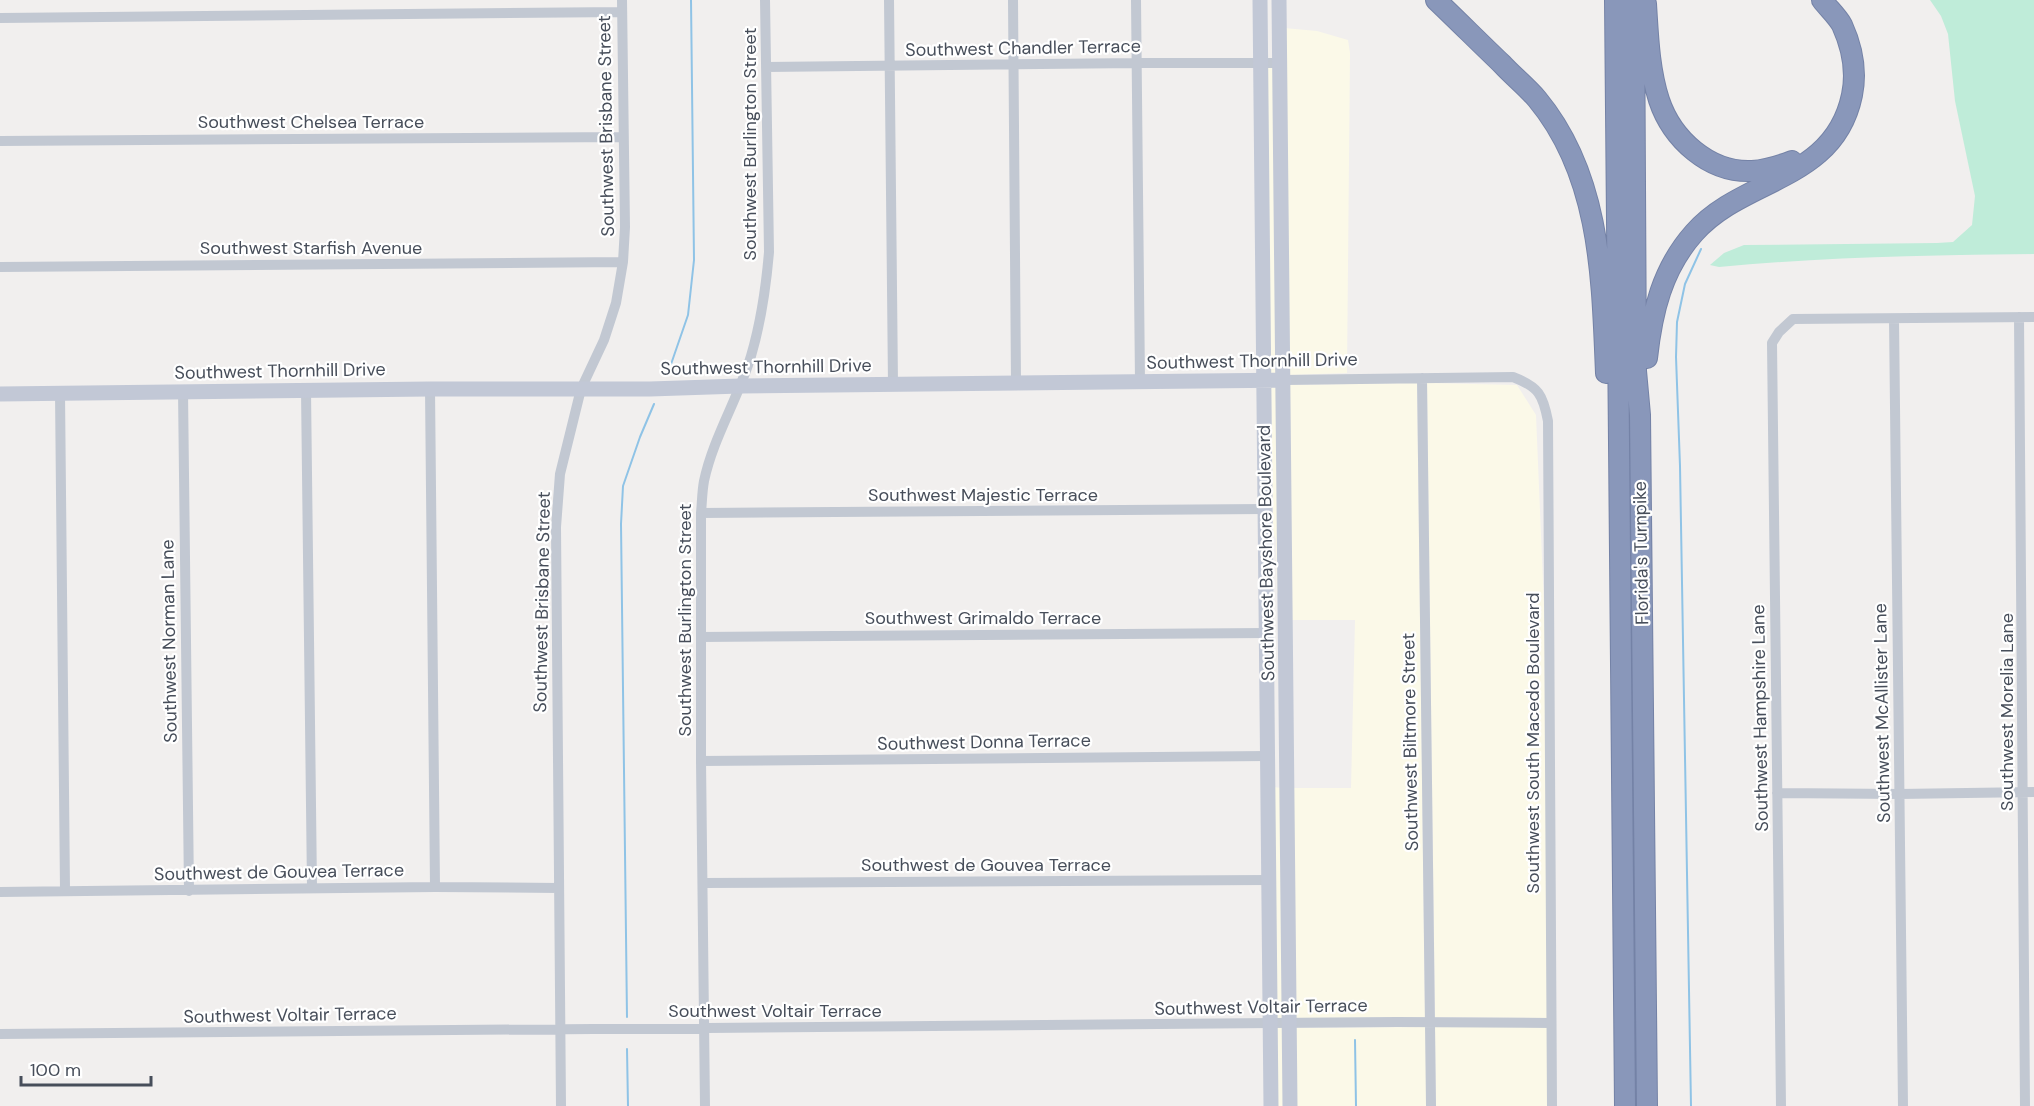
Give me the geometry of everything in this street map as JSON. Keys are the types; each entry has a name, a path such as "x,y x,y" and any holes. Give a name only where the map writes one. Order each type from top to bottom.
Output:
{"highway":[{"path":"1437,0 1546,110 1564,139 1590,205 1602,276 1612,504 1619,561"},
{"name":"Florida's Turnpike","path":"1616,0 1625,1106"},
{"name":"Florida's Turnpike","path":"1634,0 1636,371 1640,415 1647,1106"},
{"path":"1646,0 1649,41 1659,100 1677,136 1692,150 1713,163 1732,169 1750,171 1771,168 1797,160 1812,148 1831,127 1840,105 1845,81 1843,56 1836,35 1819,10 1806,0"},
{"path":"1640,415 1650,328 1663,281 1674,258 1714,213 1800,168 1823,151 1838,134 1850,108 1855,81 1852,52 1841,23 1822,0"}],"main road":[{"name":"Southwest Bayshore Boulevard","path":"1260,0 1271,1106"},
{"name":"Southwest Bayshore Boulevard","path":"1279,0 1290,1106"},
{"name":"Southwest Thornhill Drive","path":"0,394 430,388 650,389 1284,380"},
{"path":"1265,533 1271,540 1272,594 1276,601 1285,603"},
{"path":"1266,633 1276,642 1279,651 1279,711 1287,721"}],"street":[{"name":"Southwest Brisbane Street","path":"561,1106 556,527 560,474 581,389 604,340 616,303 623,262 625,227 622,0"},
{"name":"Southwest Burlington Street","path":"705,1106 701,513 704,482 740,386 761,319 769,252 765,0"},
{"path":"889,0 893,384"},
{"path":"1013,0 1017,383"},
{"path":"1136,0 1140,382"},
{"path":"0,18 622,12"},
{"name":"Southwest Chandler Terrace","path":"766,67 1280,63"},
{"name":"Southwest Chelsea Terrace","path":"0,141 623,137"},
{"name":"Southwest Starfish Avenue","path":"0,267 623,262"},
{"name":"Southwest Morelia Lane","path":"2019,317 2029,792 2025,1106"},
{"path":"1894,319 2034,317"},
{"name":"Southwest Hampshire Lane","path":"1780,1106 1772,343 1779,332 1793,319 1894,319"},
{"name":"Southwest McAllister Lane","path":"1894,319 1903,1106"},
{"name":"Southwest Thornhill Drive","path":"1284,380 1514,377 1531,384"},
{"name":"Southwest Biltmore Street","path":"1422,378 1431,1106"},
{"name":"Southwest South Macedo Boulevard","path":"1531,384 1544,402 1548,422 1552,1106"},
{"path":"430,388 435,887"},
{"path":"306,390 312,888"},
{"name":"Southwest Norman Lane","path":"183,391 189,891"},
{"path":"60,393 65,890"},
{"name":"Southwest Majestic Terrace","path":"701,513 1265,509"},
{"name":"Southwest Grimaldo Terrace","path":"701,637 1266,633"},
{"name":"Southwest Donna Terrace","path":"701,760 1267,756"},
{"path":"1777,793 2029,792"},
{"name":"Southwest de Gouvea Terrace","path":"703,883 1269,880"},
{"name":"Southwest de Gouvea Terrace","path":"0,892 435,887 558,888"},
{"name":"Southwest Voltair Terrace","path":"0,1034 1270,1023 1551,1023"}],"shaded area":[{"path":"1284,28 1317,31 1348,40 1350,53 1347,373 1288,375"},
{"path":"1266,68 1275,68 1279,375 1270,376"},
{"path":"1417,383 1425,1017 1294,1018 1292,788 1351,788 1355,620 1290,620 1288,385"},
{"path":"1427,383 1517,385 1536,415 1547,678 1547,1018 1435,1017"},
{"path":"1279,385 1279,596 1276,539 1273,533 1271,386"},
{"path":"1272,787 1283,788 1285,1018 1276,1019"},
{"path":"1426,1027 1426,1106 1295,1106 1294,1028"},
{"path":"1435,1027 1547,1027 1547,1106 1436,1106"},
{"path":"1276,1028 1285,1028 1285,1106 1277,1106"}],"green space":[{"path":"1930,0 2034,0 2034,254 1876,257 1719,267 1710,265 1724,253 1744,245 1953,242 1972,225 1975,196 1955,101 1948,34 1941,16"}],"waterway":[{"path":"669,370 688,315 694,260 691,0"},
{"path":"1691,1106 1680,466 1676,357 1677,322 1685,284 1701,249"},
{"path":"627,1017 621,524 623,486 654,404"},
{"path":"1355,1040 1356,1106"},
{"path":"627,1049 628,1106"}]}
